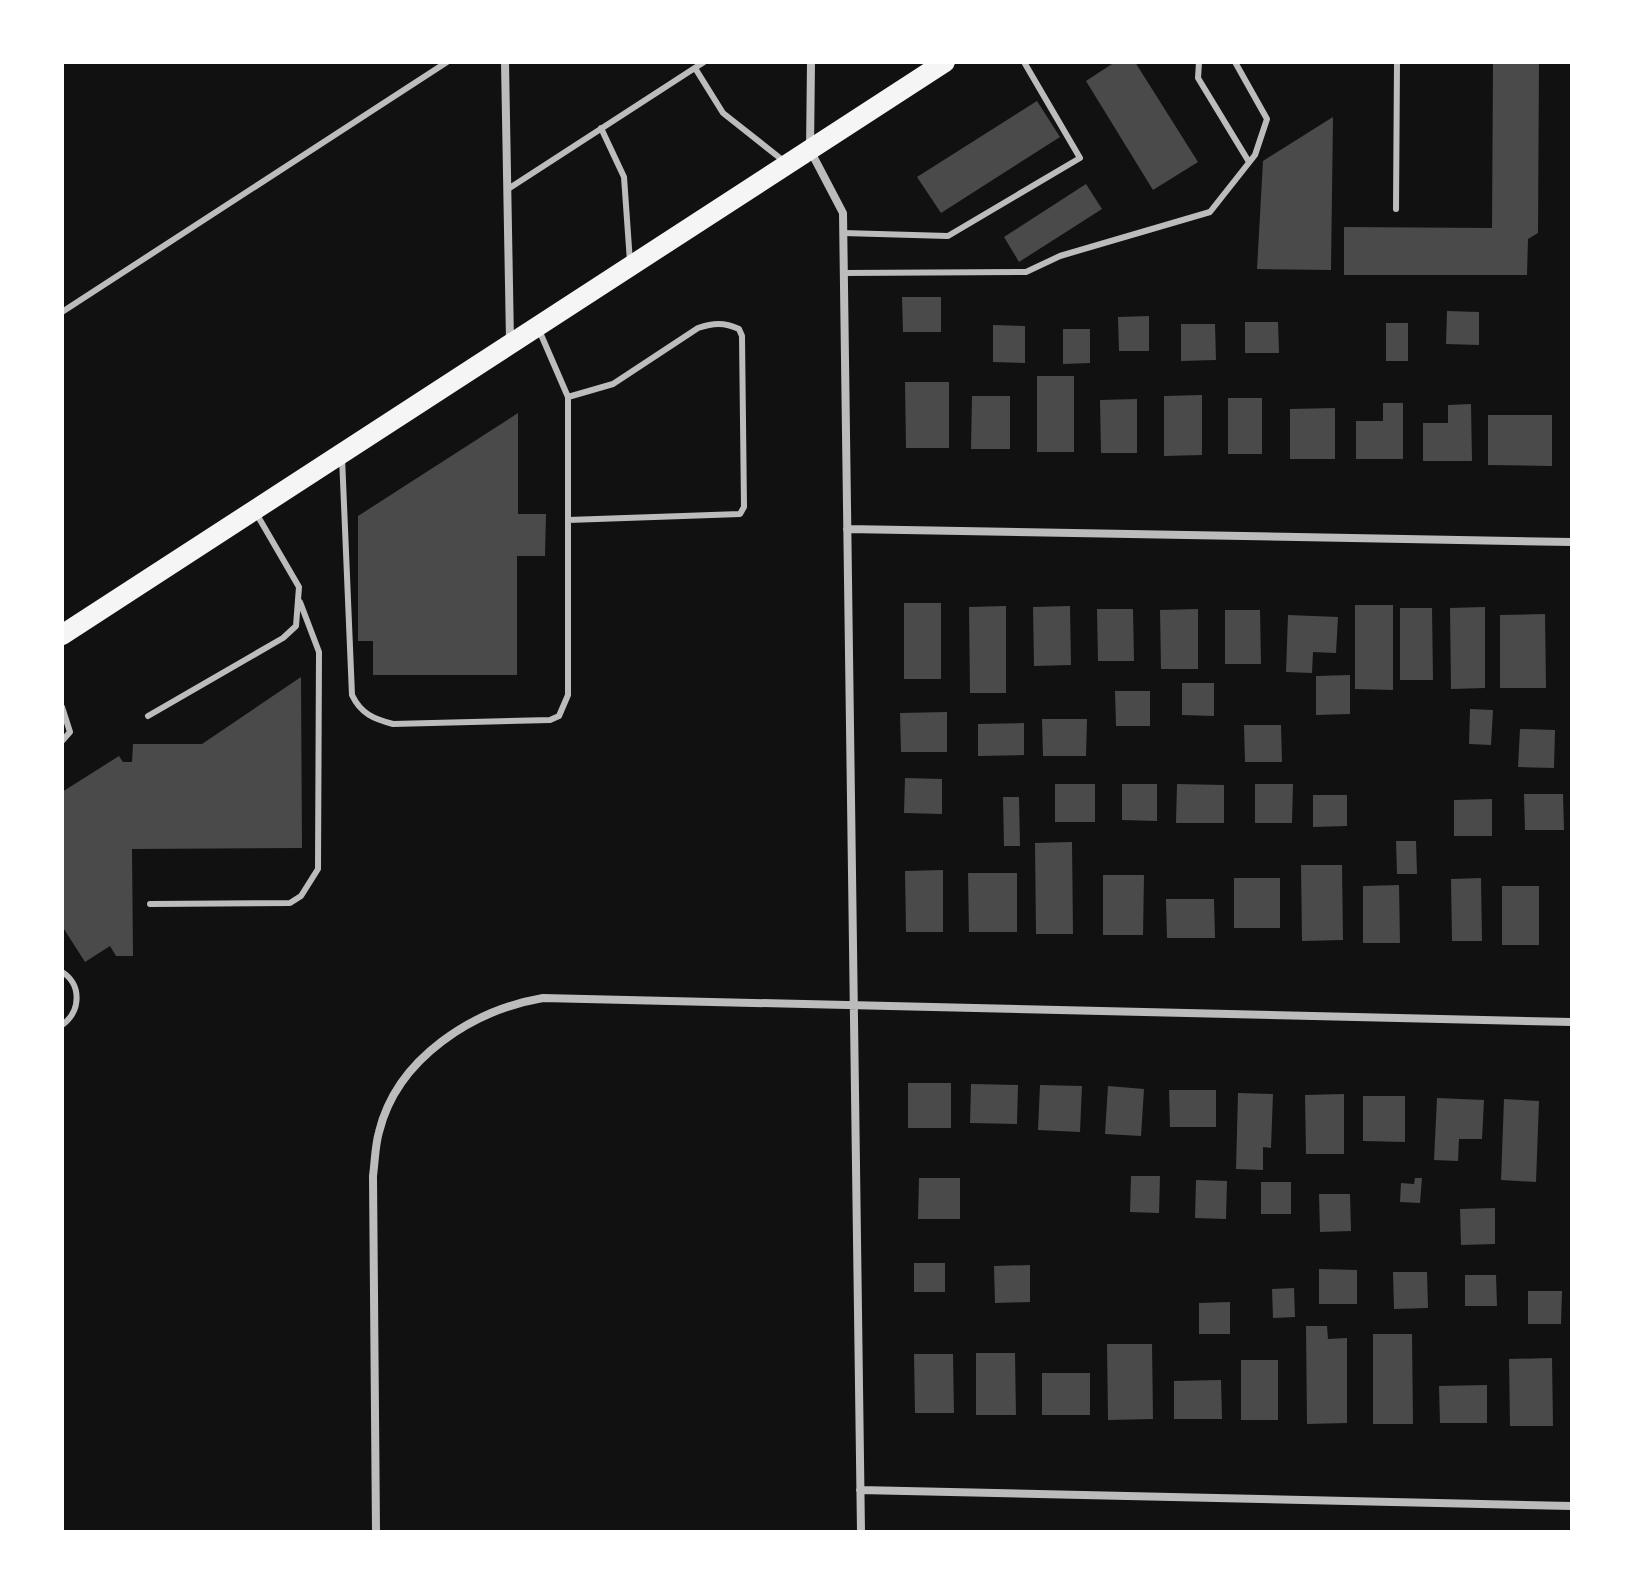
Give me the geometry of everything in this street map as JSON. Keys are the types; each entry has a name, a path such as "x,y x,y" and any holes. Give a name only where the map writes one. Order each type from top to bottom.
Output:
{"main road":[{"path":"62,635 810,150 934,65"}],"street":[{"path":"505,62 510,344"},
{"path":"811,62 810,150 843,213 861,1532"},
{"path":"847,529 1572,542"},
{"path":"376,1532 373,1176 379,1132 389,1105 428,1054 452,1033 484,1015 513,1004 543,998 1572,1022"},
{"path":"860,1490 1572,1506"}],"lane":[{"path":"62,312 447,62"},
{"path":"508,189 704,62"},
{"path":"843,233 948,236 1080,158 1024,62"},
{"path":"1199,62 1198,78 1249,162"},
{"path":"844,273 1026,272 1060,256 1210,212 1249,162 1264,136 1267,119 1235,62"},
{"path":"1396,209 1397,62"},
{"path":"695,68 723,113 788,164"},
{"path":"601,128 624,177 631,266"},
{"path":"568,397 613,384 698,328 713,323 729,324 739,329 742,336 744,507 740,514 568,520"},
{"path":"342,453 352,695 358,709 375,719 393,724 550,720 559,716 568,695 568,397 537,327"},
{"path":"148,716 283,638 296,626 299,587 255,510"},
{"path":"150,904 290,903 301,896 318,869 319,652 300,602"},
{"path":"62,707 70,732 62,741"},
{"path":"62,972 73,982 77,1003 74,1015 62,1025"}],"building":[{"path":"1115,62 1135,62 1198,162 1153,190 1086,81"},
{"path":"1493,62 1539,62 1538,233 1528,239 1527,275 1344,275 1344,227 1492,228"},
{"path":"1037,101 1060,137 941,213 917,177"},
{"path":"1333,117 1331,270 1257,269 1263,161"},
{"path":"1086,184 1102,209 1019,262 1004,237"},
{"path":"902,297 941,297 941,332 903,332"},
{"path":"1447,311 1479,312 1479,345 1446,344"},
{"path":"1149,316 1149,351 1119,351 1118,317"},
{"path":"1245,322 1278,322 1279,353 1245,353"},
{"path":"1386,323 1408,323 1408,361 1386,361"},
{"path":"1181,324 1215,324 1216,360 1181,361"},
{"path":"993,325 1025,326 1025,363 993,362"},
{"path":"1063,329 1090,329 1090,363 1063,364"},
{"path":"1037,376 1074,376 1074,452 1037,452"},
{"path":"905,382 949,382 949,448 906,448"},
{"path":"1202,395 1202,455 1164,456 1164,396"},
{"path":"972,396 1010,396 1010,449 971,449"},
{"path":"1228,398 1262,398 1262,454 1228,454"},
{"path":"1137,399 1137,453 1101,453 1100,400"},
{"path":"1383,403 1403,403 1403,459 1356,459 1356,421 1383,421"},
{"path":"1471,404 1472,461 1423,461 1423,423 1448,423 1448,405"},
{"path":"1335,408 1335,459 1290,459 1290,409"},
{"path":"518,413 518,514 546,514 545,556 517,556 517,675 373,675 373,641 358,641 358,516"},
{"path":"1488,415 1552,415 1552,466 1488,465"},
{"path":"904,603 941,603 941,679 904,679"},
{"path":"1355,605 1393,605 1393,690 1355,689"},
{"path":"1006,606 1006,693 970,693 969,607"},
{"path":"1070,606 1071,665 1034,666 1033,607"},
{"path":"1485,607 1485,688 1451,689 1450,608"},
{"path":"1400,608 1432,608 1433,680 1400,680"},
{"path":"1097,609 1133,609 1134,661 1098,661"},
{"path":"1198,609 1198,669 1161,669 1160,610"},
{"path":"1225,610 1260,610 1261,664 1225,664"},
{"path":"1545,614 1546,688 1500,688 1500,615"},
{"path":"1288,615 1338,617 1336,653 1313,652 1312,673 1286,672"},
{"path":"1350,675 1350,714 1316,715 1316,676"},
{"path":"301,677 302,848 132,849 133,956 116,956 110,946 85,962 62,926 62,792 119,756 123,762 132,762 133,744 202,744"},
{"path":"1182,683 1214,683 1214,716 1182,715"},
{"path":"1115,691 1150,691 1150,726 1116,726"},
{"path":"1470,709 1493,710 1491,745 1469,744"},
{"path":"947,712 947,752 901,752 900,713"},
{"path":"1042,719 1087,719 1086,756 1043,756"},
{"path":"1024,723 1024,755 978,756 978,724"},
{"path":"1244,725 1281,725 1282,762 1245,762"},
{"path":"1520,729 1555,730 1554,768 1518,767"},
{"path":"905,778 942,779 942,814 904,813"},
{"path":"1055,784 1095,784 1095,822 1055,822"},
{"path":"1122,784 1157,784 1157,821 1122,820"},
{"path":"1177,784 1224,785 1224,823 1176,823"},
{"path":"1255,784 1293,784 1292,823 1255,823"},
{"path":"1524,794 1563,794 1564,830 1525,830"},
{"path":"1313,795 1347,795 1347,826 1313,827"},
{"path":"1003,797 1019,797 1020,846 1004,846"},
{"path":"1492,799 1492,836 1454,836 1454,800"},
{"path":"1396,841 1416,841 1417,874 1397,874"},
{"path":"1072,842 1073,934 1036,934 1035,843"},
{"path":"1301,865 1342,865 1343,940 1302,941"},
{"path":"943,870 943,932 906,932 905,871"},
{"path":"968,873 1017,873 1017,932 969,932"},
{"path":"1103,875 1144,875 1143,935 1103,935"},
{"path":"1234,878 1280,878 1280,928 1234,928"},
{"path":"1481,878 1482,941 1452,941 1451,879"},
{"path":"1399,885 1400,943 1363,943 1363,886"},
{"path":"1502,886 1539,886 1539,945 1502,945"},
{"path":"1166,899 1214,899 1215,938 1167,938"},
{"path":"908,1083 951,1083 951,1128 908,1128"},
{"path":"971,1084 1018,1085 1017,1124 970,1123"},
{"path":"1040,1085 1082,1086 1080,1132 1038,1130"},
{"path":"1108,1086 1144,1089 1141,1136 1105,1134"},
{"path":"1169,1090 1216,1090 1216,1127 1170,1127"},
{"path":"1238,1093 1273,1094 1271,1148 1263,1147 1263,1170 1236,1169"},
{"path":"1344,1094 1344,1154 1306,1154 1305,1095"},
{"path":"1363,1096 1405,1096 1405,1142 1363,1141"},
{"path":"1437,1098 1484,1100 1482,1139 1459,1139 1458,1161 1434,1160"},
{"path":"1504,1099 1539,1101 1536,1182 1501,1180"},
{"path":"1131,1176 1160,1176 1159,1213 1130,1212"},
{"path":"919,1178 960,1178 960,1219 918,1219"},
{"path":"1415,1178 1422,1178 1420,1203 1400,1202 1401,1183 1414,1184"},
{"path":"1196,1180 1227,1181 1226,1219 1195,1218"},
{"path":"1261,1182 1291,1182 1291,1214 1261,1214"},
{"path":"1319,1194 1350,1194 1351,1231 1320,1232"},
{"path":"1495,1208 1495,1244 1461,1245 1460,1209"},
{"path":"914,1263 945,1263 945,1292 914,1292"},
{"path":"1030,1265 1030,1302 995,1303 994,1266"},
{"path":"1319,1269 1357,1270 1357,1304 1319,1304"},
{"path":"1393,1272 1427,1272 1428,1308 1394,1309"},
{"path":"1465,1275 1496,1275 1497,1306 1465,1306"},
{"path":"1294,1288 1295,1317 1273,1318 1272,1289"},
{"path":"1528,1291 1562,1291 1561,1324 1528,1324"},
{"path":"1230,1302 1230,1334 1199,1334 1199,1303"},
{"path":"1306,1326 1327,1326 1328,1339 1347,1338 1347,1423 1307,1424"},
{"path":"1373,1334 1412,1334 1413,1424 1373,1424"},
{"path":"1107,1344 1152,1344 1153,1419 1108,1420"},
{"path":"976,1353 1015,1353 1016,1415 976,1415"},
{"path":"914,1354 953,1354 954,1413 915,1413"},
{"path":"1552,1358 1553,1426 1510,1426 1509,1359"},
{"path":"1241,1360 1278,1360 1278,1420 1241,1420"},
{"path":"1042,1373 1090,1373 1090,1415 1042,1415"},
{"path":"1221,1380 1222,1419 1174,1419 1174,1381"},
{"path":"1487,1385 1487,1423 1440,1423 1439,1386"}]}
